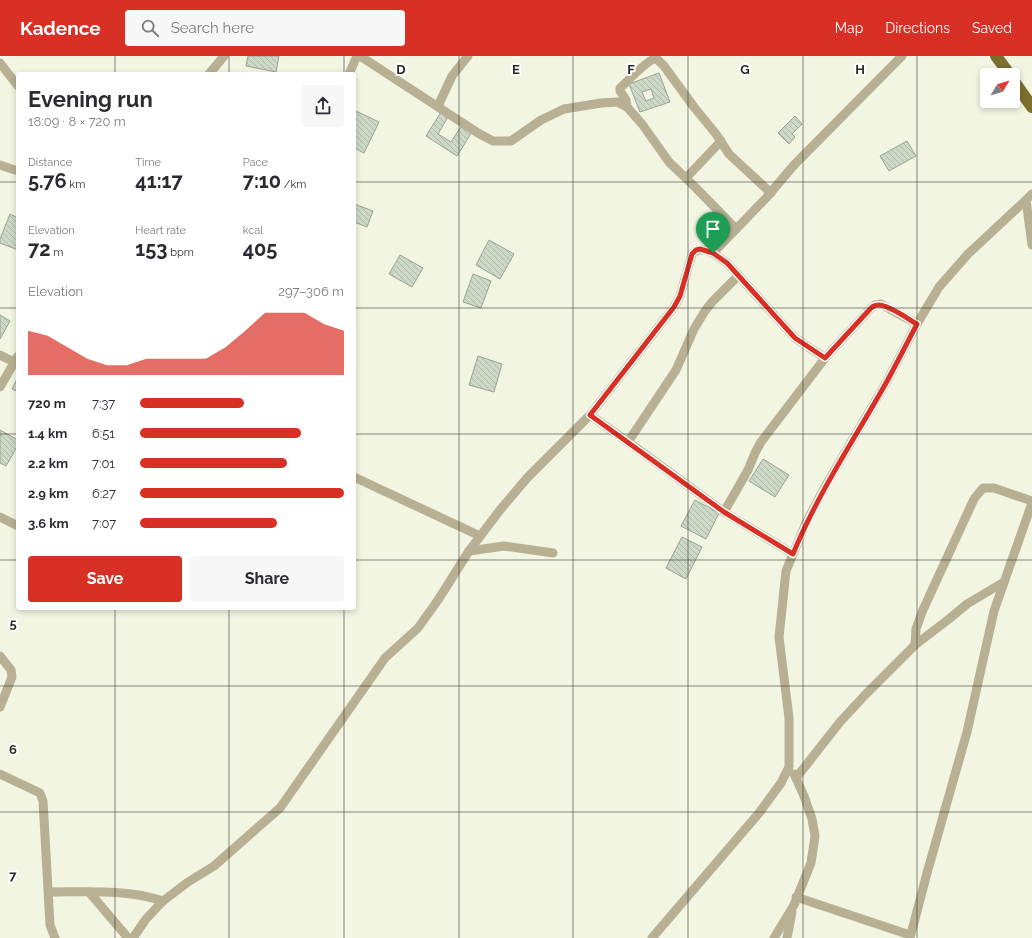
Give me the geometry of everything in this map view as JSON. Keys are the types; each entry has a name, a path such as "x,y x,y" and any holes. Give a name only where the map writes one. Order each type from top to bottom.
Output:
{"highway":[{"path":"996,56 1005,68"},
{"path":"1020,90 1032,107"}],"street":[{"path":"211,72 224,56"},
{"path":"350,72 357,56"},
{"path":"360,56 478,133 493,141 511,142 541,120 564,109 617,102 627,107 642,124 668,162 686,178 736,229"},
{"path":"438,106 452,76 468,56"},
{"path":"713,253 771,193 794,165 902,56"},
{"path":"627,107 626,100 620,91 620,88 656,58 664,66 721,141 729,154 771,193"},
{"path":"0,63 16,83"},
{"path":"686,178 721,141"},
{"path":"0,165 16,170"},
{"path":"1029,197 1032,245"},
{"path":"652,938 759,813 781,783 789,767 789,718 779,637 786,571 806,523 826,485 886,383 917,324 939,287 968,254 1029,197"},
{"path":"133,938 146,920 163,901 188,882 214,866 280,808 385,658 418,628 438,600 469,551 500,510 527,478 590,415 674,307 680,296 692,254 696,250 700,249 713,253 727,263 795,338 825,358"},
{"path":"628,442 676,370 694,330 705,311 738,276"},
{"path":"724,512 748,470 761,442 825,358 871,308 875,305 881,304 917,324"},
{"path":"0,355 16,359 0,387"},
{"path":"590,415 724,512 793,554"},
{"path":"356,478 480,536"},
{"path":"795,901 910,937 967,732 994,611 1004,582 1028,525 1032,502 994,488 983,488 974,499 922,612 916,629 915,645"},
{"path":"0,517 16,525"},
{"path":"469,551 504,546 553,553"},
{"path":"796,778 840,722 915,645 949,620 967,604 1004,582"},
{"path":"0,656 11,670 12,678 0,707"},
{"path":"774,938 795,901 810,863 815,836 812,819 804,796 789,767"},
{"path":"0,774 40,793 43,801 50,925 55,938"},
{"path":"48,892 89,892 142,895 163,901"},
{"path":"89,892 128,938"},
{"path":"787,938 795,901"}],"building":[{"path":"248,56 279,56 276,72 246,66"},
{"path":"659,73 670,102 640,112 629,84","holes":["651,89 654,98 646,101 642,92"]},
{"path":"356,111 379,122 364,153 356,149"},
{"path":"441,112 448,117 438,134 451,142 462,125 472,132 457,156 426,136"},
{"path":"795,116 802,124 792,134 795,137 789,144 778,133"},
{"path":"907,141 916,156 889,171 880,156"},
{"path":"356,205 373,211 367,227 356,223"},
{"path":"10,214 16,217 16,249 0,243 0,239"},
{"path":"489,240 514,254 500,279 476,265"},
{"path":"400,255 423,268 412,287 389,274"},
{"path":"473,274 491,281 481,308 463,302"},
{"path":"0,315 10,321 0,339"},
{"path":"478,356 502,364 494,392 469,385"},
{"path":"16,381 16,391 12,389"},
{"path":"0,430 16,439 16,448 6,466 0,463"},
{"path":"763,459 789,475 775,497 749,481"},
{"path":"695,500 719,513 706,539 681,526"},
{"path":"682,537 702,547 686,579 666,568"}],"route":[{"path":"700,249 713,253 727,263 795,338 825,358 875,305 881,304 886,306 917,324 886,383 826,485 806,523 793,554 724,512 590,415 674,307 680,296 692,254 696,250 700,249"}]}
